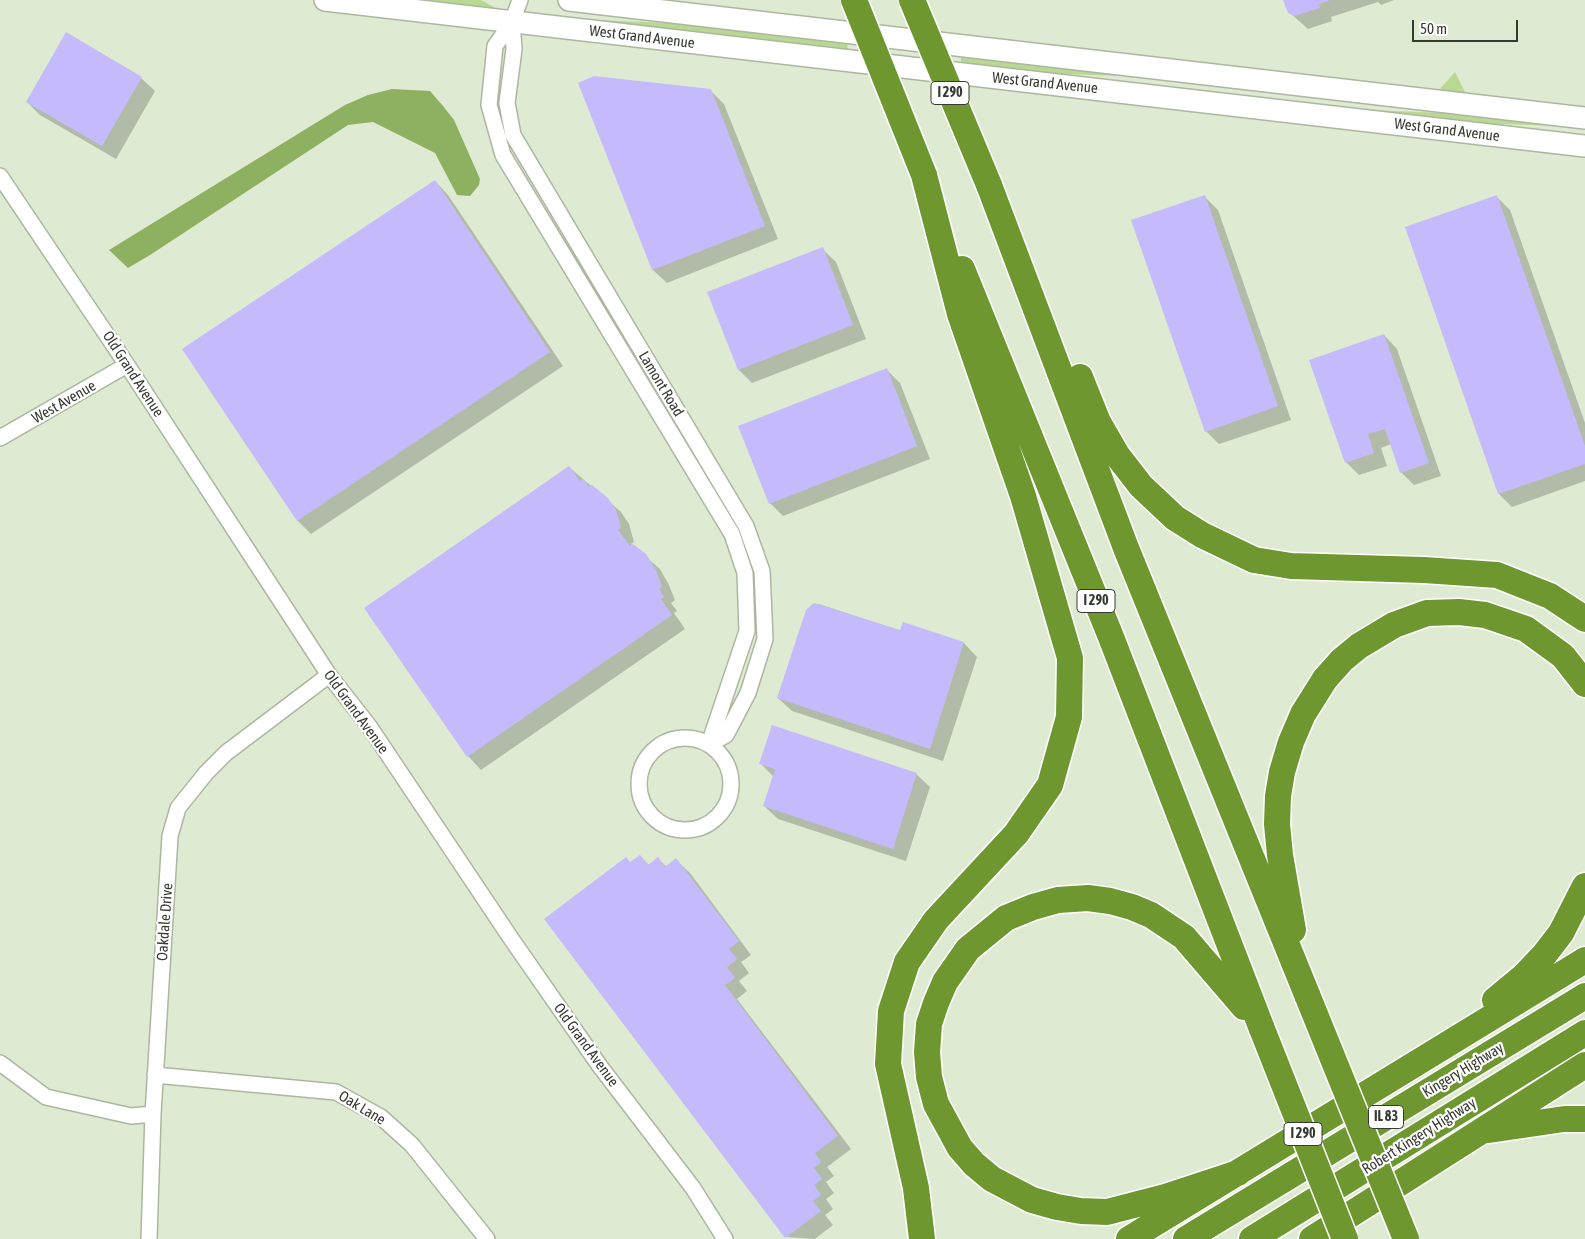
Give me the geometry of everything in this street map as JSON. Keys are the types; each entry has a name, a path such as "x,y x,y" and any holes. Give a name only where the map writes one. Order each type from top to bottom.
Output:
{"highway":[{"name":"I 290","path":"854,0 1107,628 1345,1239"},
{"name":"I 290","path":"912,0 989,186 1126,548 1406,1239"},
{"path":"922,1239 916,1188 888,1064 891,1011 907,962 936,920 1016,834 1050,786 1069,718 1070,658 1023,496 960,314 924,175"},
{"path":"989,186 1032,261 1098,422 1117,455 1174,518 1202,535 1254,560 1282,565 1323,568 1424,570 1497,576 1550,596 1585,619"},
{"path":"1308,997 1289,910 1280,855 1278,796 1291,742 1303,714 1337,666 1359,646 1394,625 1428,613 1459,612 1485,614 1526,630 1545,641 1563,656 1585,684"},
{"path":"1379,1088 1406,1063 1502,995 1524,976 1561,933 1585,886"},
{"path":"1238,1173 1165,1197 1108,1212 1057,1208 1012,1190 974,1164 947,1128 936,1104 929,1077 930,1024 945,982 968,949 985,934 1006,918 1033,907 1058,900 1088,898 1132,906 1151,915 1184,937 1222,978 1262,1029"},
{"path":"1130,1239 1585,960"},
{"name":"Kingery Highway","path":"1186,1239 1585,996"},
{"name":"Robert Kingery Highway","path":"1252,1239 1585,1032"},
{"path":"1312,1239 1585,1065"},
{"path":"1478,1132 1564,1119 1585,1119"}],"main road":[{"name":"West Grand Avenue","path":"325,0 1585,146"},
{"name":"West Grand Avenue","path":"570,0 1585,118"}],"street":[{"name":"Lamont Road","path":"520,0 512,22 514,49 507,103 513,136 746,526 762,571 765,639 748,693 726,735 709,744"},
{"name":"Old Grand Avenue","path":"0,176 127,365 329,675 368,726 599,1065 693,1188 725,1239"},
{"name":"West Avenue","path":"0,438 127,365"},
{"name":"Oakdale Drive","path":"149,1239 155,1075 170,836 178,808 206,773 226,753 329,675"},
{"path":"678,738 694,738 709,744 727,764 731,785 726,805 717,818 706,826 685,830 665,826 653,818 645,807 640,795 638,782 642,767 650,753 662,743 678,738"},
{"path":"0,1063 46,1097 131,1116 153,1114"},
{"name":"Oak Lane","path":"155,1075 336,1092 381,1117 412,1145 486,1239"}],"shaded area":[{"path":"402,0 481,0 494,7 493,11"},
{"path":"595,20 696,24 847,41 848,52 594,22"},
{"path":"961,55 1122,72 1122,76 1034,73 961,64"},
{"path":"1455,72 1465,92 1463,94 1442,92 1440,89"},
{"path":"392,89 430,91 454,120 480,179 479,185 470,196 457,195 435,153 373,122 348,125 128,268 109,250 345,105 368,95"},
{"path":"1370,110 1467,114 1561,124 1562,126 1465,123 1371,113"}],"building":[{"path":"1283,0 1330,0 1319,4 1320,8 1294,16 1288,13"},
{"path":"66,32 142,77 102,146 26,102"},
{"path":"594,76 711,89 765,226 652,270 578,83"},
{"path":"435,180 550,352 297,521 182,349"},
{"path":"1205,195 1278,406 1205,432 1131,220"},
{"path":"1497,195 1585,446 1585,464 1498,494 1405,227"},
{"path":"823,247 853,325 738,370 707,292"},
{"path":"1384,334 1429,463 1400,473 1385,429 1368,434 1374,453 1345,463 1309,360"},
{"path":"887,368 917,446 769,504 738,426"},
{"path":"569,466 580,481 583,479 589,487 592,485 608,498 616,510 621,528 618,530 630,546 633,544 646,554 656,570 662,587 659,589 664,597 661,599 672,615 467,757 364,608"},
{"path":"814,603 900,630 903,622 964,642 930,749 777,698 806,610"},
{"path":"772,725 917,773 893,849 763,806 775,769 759,764"},
{"path":"640,855 648,865 658,857 665,867 676,858 739,941 729,949 737,959 727,967 735,978 725,985 838,1136 815,1153 821,1162 814,1168 822,1179 814,1185 821,1195 813,1201 821,1211 785,1238 544,919 626,857 630,862"}]}
